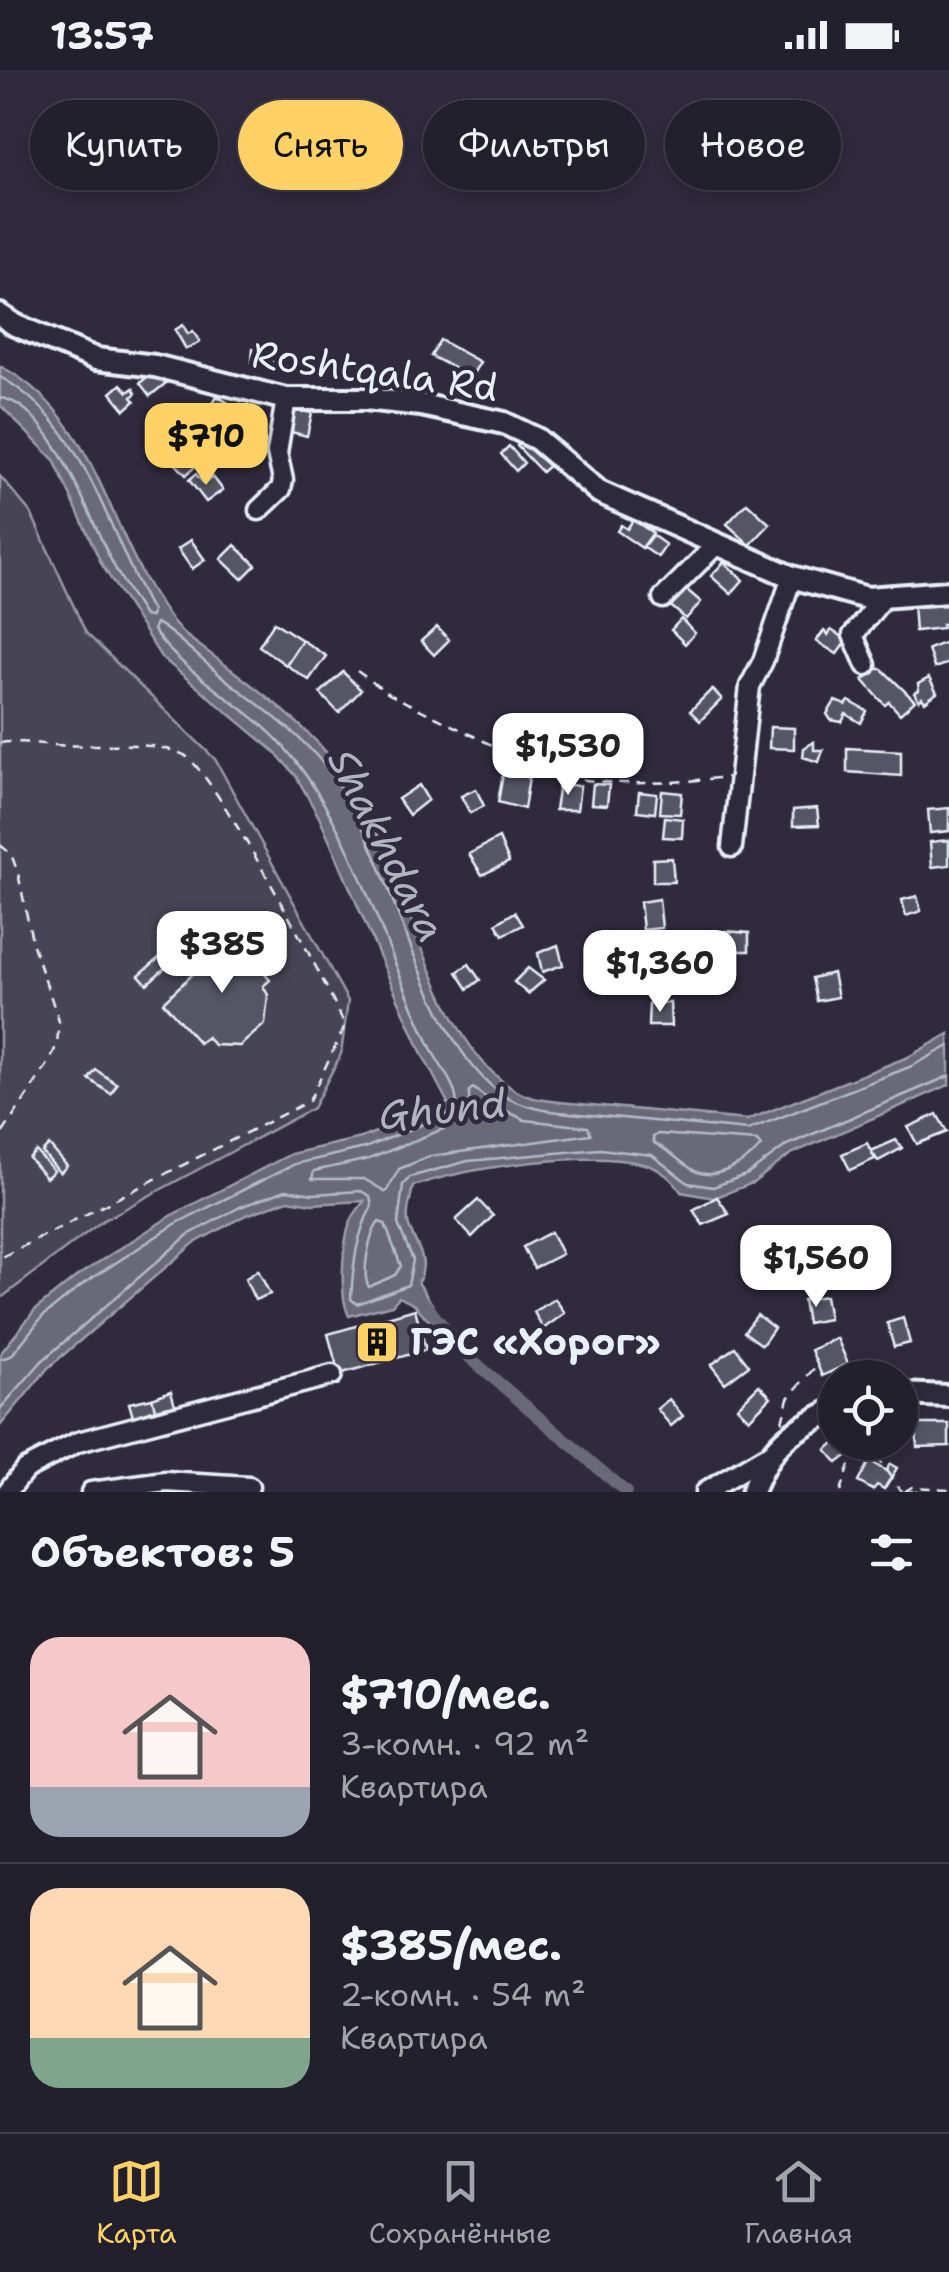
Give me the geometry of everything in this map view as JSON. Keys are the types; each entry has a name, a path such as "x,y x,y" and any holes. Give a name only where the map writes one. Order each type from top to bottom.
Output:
{"main road":[{"name":"Roshtqala Rd","path":"0,315 96,359 155,366 286,399 422,404 514,426 537,439 598,492 792,576 867,598 949,592"},
{"path":"918,1395 949,1396"},
{"path":"752,1492 765,1457 787,1435 818,1418"}],"street":[{"path":"259,510 281,488 283,480 277,453 286,399"},
{"path":"663,598 716,545"},
{"path":"732,847 750,686 763,662 792,576"},
{"path":"866,665 853,635 883,598"},
{"path":"8,1492 25,1469 78,1442 332,1376"},
{"path":"704,1492 765,1457"},
{"path":"91,1492 166,1482 249,1487"}],"path":[{"path":"357,671 389,694 546,772 574,780 650,784 738,776"},
{"path":"0,743 124,746 187,756 202,771 255,860 329,988 345,1026 308,1102 0,1258"},
{"path":"0,845 11,854 33,945 59,1021 57,1044 50,1061 0,1138"},
{"path":"787,1435 779,1431 788,1398 817,1365"},
{"path":"840,1492 853,1460"},
{"path":"878,1460 905,1492"},
{"path":"905,1492 912,1487 949,1489"},
{"path":"905,1492 929,1489"}],"shaded area":[{"path":"0,476 31,513 86,633 215,759 348,1001 341,1054 313,1108 102,1221 0,1299"}],"water":[{"name":"Ghund","path":"0,366 36,390 63,420 85,454 158,602 184,634 290,716 344,774 385,851 457,1026 481,1060 510,1087 547,1100 747,1120 908,1057 949,1034 949,1085 791,1154 753,1183 714,1198 681,1192 665,1175 649,1166 620,1160 561,1160 496,1167 413,1186 408,1222 423,1261 418,1282 437,1312 429,1321 415,1305 399,1297 392,1305 349,1316 343,1283 345,1242 351,1221 364,1201 312,1204 288,1200 244,1216 193,1244 48,1368 0,1426 0,1354 35,1310 77,1276 172,1215 291,1154 361,1138 448,1103 422,1054 320,819 296,776 274,751 161,657 102,565 54,460 0,405"}],"building":[{"path":"183,325 200,342 186,349 175,330"},
{"path":"440,340 480,362 471,377 431,356"},
{"path":"253,349 275,350 274,363 252,362"},
{"path":"155,370 166,383 150,396 140,383"},
{"path":"121,384 128,392 133,388 136,393 132,397 135,401 125,410 111,393"},
{"path":"217,396 238,409 231,421 210,408"},
{"path":"295,410 312,413 307,436 291,432"},
{"path":"260,421 265,443 253,446 248,423"},
{"path":"210,435 223,448 211,459 199,446"},
{"path":"528,435 553,462 542,472 517,446"},
{"path":"176,439 198,464 186,475 163,450"},
{"path":"509,446 524,463 516,471 501,454"},
{"path":"196,474 204,484 213,477 223,490 206,502 189,480"},
{"path":"747,503 770,524 750,545 727,524"},
{"path":"633,520 653,533 642,548 617,531 621,525 627,529"},
{"path":"652,535 666,545 658,557 643,547"},
{"path":"191,540 205,560 192,569 178,549"},
{"path":"235,545 256,565 242,579 221,559"},
{"path":"724,562 743,580 731,594 711,576"},
{"path":"681,585 701,602 686,619 666,602"},
{"path":"949,599 949,623 942,624 943,628 915,631 913,604"},
{"path":"681,619 695,633 685,644 671,630"},
{"path":"274,622 302,640 286,665 259,646"},
{"path":"437,627 449,640 434,655 421,641"},
{"path":"831,630 847,640 837,654 816,641 824,631 828,635"},
{"path":"302,640 326,656 309,680 286,665"},
{"path":"949,641 949,663 934,668 928,649"},
{"path":"882,669 915,701 900,714 889,702 885,705 863,680"},
{"path":"343,672 361,690 339,713 320,693"},
{"path":"929,678 937,693 925,702 922,698 919,701 914,693 919,690 918,684"},
{"path":"712,689 722,699 700,721 690,711"},
{"path":"835,701 846,705 849,701 867,711 861,723 846,714 842,722 831,720 827,714"},
{"path":"770,727 794,728 794,749 769,748"},
{"path":"814,742 814,750 823,750 819,762 803,757 804,748"},
{"path":"847,748 901,751 901,776 847,772"},
{"path":"505,762 531,765 524,809 498,802"},
{"path":"559,784 580,786 577,810 555,810"},
{"path":"593,784 609,785 607,805 591,804"},
{"path":"419,785 428,800 409,815 398,799"},
{"path":"476,789 484,806 470,813 461,796"},
{"path":"662,791 682,793 680,814 660,813"},
{"path":"639,792 657,794 655,813 637,811"},
{"path":"817,808 819,825 793,826 793,810"},
{"path":"949,808 949,831 930,833 928,810"},
{"path":"665,817 683,819 682,838 663,837"},
{"path":"499,838 509,862 482,875 469,854"},
{"path":"949,840 949,865 932,867 930,842"},
{"path":"672,858 674,882 653,882 653,859"},
{"path":"917,896 921,911 906,916 902,900"},
{"path":"659,899 662,928 643,930 640,902"},
{"path":"515,912 523,925 503,935 496,924"},
{"path":"725,931 749,933 749,951 727,951"},
{"path":"234,938 270,980 263,986 268,995 265,1024 240,1046 214,1045 207,1037 199,1043 163,1002 195,972 186,961 206,943 216,955"},
{"path":"558,945 563,965 542,972 538,953"},
{"path":"624,947 642,949 640,972 622,970"},
{"path":"160,957 167,966 147,984 139,975"},
{"path":"469,964 480,980 468,989 457,972"},
{"path":"528,968 544,980 528,994 514,982"},
{"path":"833,973 838,997 817,1001 812,978"},
{"path":"649,1003 670,1003 671,1026 648,1026"},
{"path":"96,1070 117,1084 111,1094 89,1079"},
{"path":"937,1114 947,1132 917,1144 908,1127"},
{"path":"896,1140 902,1148 878,1161 871,1151"},
{"path":"867,1143 875,1159 850,1170 842,1154"},
{"path":"49,1145 67,1166 60,1173 42,1152"},
{"path":"36,1151 54,1171 46,1178 29,1158"},
{"path":"717,1197 729,1214 703,1225 693,1210"},
{"path":"478,1200 493,1216 472,1237 456,1220"},
{"path":"551,1232 562,1254 534,1268 523,1247"},
{"path":"258,1270 270,1294 255,1300 245,1279"},
{"path":"825,1296 829,1319 807,1323 803,1300"},
{"path":"555,1299 565,1313 543,1329 534,1312"},
{"name":"ГЭС «Хорог»","path":"415,1309 426,1350 339,1374 328,1334"},
{"path":"757,1315 774,1328 762,1345 744,1332"},
{"path":"903,1318 910,1343 894,1347 887,1323"},
{"path":"837,1338 846,1360 818,1360 818,1367 811,1350"},
{"path":"735,1347 749,1365 725,1383 711,1365"},
{"path":"759,1385 771,1397 749,1419 737,1407"},
{"path":"171,1391 175,1405 155,1409 152,1398"},
{"path":"152,1398 155,1409 133,1417 129,1403"},
{"path":"669,1399 683,1416 671,1426 657,1409"},
{"path":"918,1424 949,1424 949,1446 918,1447"},
{"path":"869,1461 886,1471 890,1464 897,1468 884,1489 877,1485 873,1490 858,1482"}],"waterway":[{"path":"424,1303 470,1358 626,1492"}],"place":[{"name":"ГЭС «Хорог»","path":"377,1342"}],"water label":[{"name":"Shakhdara","path":"387,845"}]}
